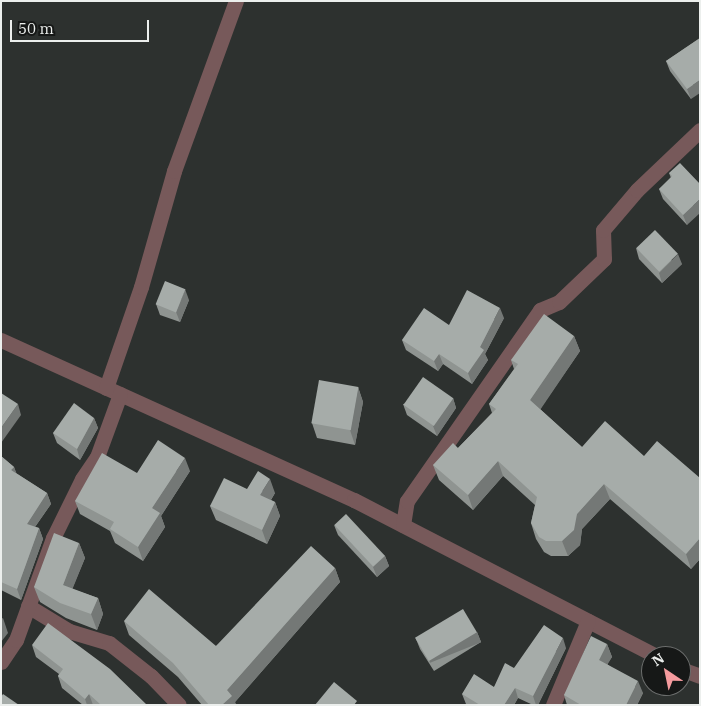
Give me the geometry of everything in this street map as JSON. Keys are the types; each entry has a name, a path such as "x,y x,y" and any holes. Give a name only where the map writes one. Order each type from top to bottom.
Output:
{"street":[{"path":"106,388 141,288 174,171 236,1"},
{"path":"403,525 407,501 540,310 558,302 604,259 603,230 637,190 700,130"},
{"path":"1,340 403,525 641,648"},
{"path":"1,662 16,640 53,538 82,478 97,457 120,394"},
{"path":"28,606 69,631 109,643 179,705"},
{"path":"553,705 588,621"}],"building":[{"path":"700,38 700,80 687,89 666,61"},
{"path":"680,163 700,184 700,199 683,215 659,189 672,176 669,173"},
{"path":"655,230 678,254 659,272 636,248"},
{"path":"165,281 185,289 176,312 156,304"},
{"path":"467,290 500,308 480,347 484,350 468,373 439,354 434,361 402,340 424,308 449,325"},
{"path":"544,314 574,336 530,400 582,447 605,421 644,456 657,441 700,478 700,538 686,554 604,484 577,514 574,530 562,541 546,541 539,537 531,523 537,497 498,461 468,495 433,465 453,443 458,448 496,409 489,404 518,364 511,360"},
{"path":"423,377 453,398 434,426 403,405"},
{"path":"319,380 358,387 351,430 311,423"},
{"path":"1,393 18,404 1,428"},
{"path":"74,403 94,418 77,449 53,433"},
{"path":"158,440 185,458 152,508 160,513 138,547 110,529 114,522 75,501 102,453 137,473"},
{"path":"1,456 14,467 11,470 47,493 27,524 39,528 17,589 1,582"},
{"path":"258,471 270,479 260,495 275,502 262,530 210,506 224,478 247,489"},
{"path":"346,514 385,556 373,567 334,525"},
{"path":"54,533 79,543 63,585 98,598 91,614 60,603 34,587"},
{"path":"311,546 335,568 227,690 232,696 222,705 209,705 173,663 124,621 149,589 216,646"},
{"path":"463,609 477,632 429,661 415,638"},
{"path":"48,623 110,669 147,705 101,705 89,694 85,699 58,676 63,669 32,645"},
{"path":"544,625 563,638 533,696 515,688 504,705 480,705 462,694 474,674 494,687 505,663 514,668"},
{"path":"591,636 607,644 599,660 638,681 626,705 581,705 564,695"},
{"path":"334,682 357,701 354,705 315,705"},
{"path":"3,694 19,705 1,705"}]}
